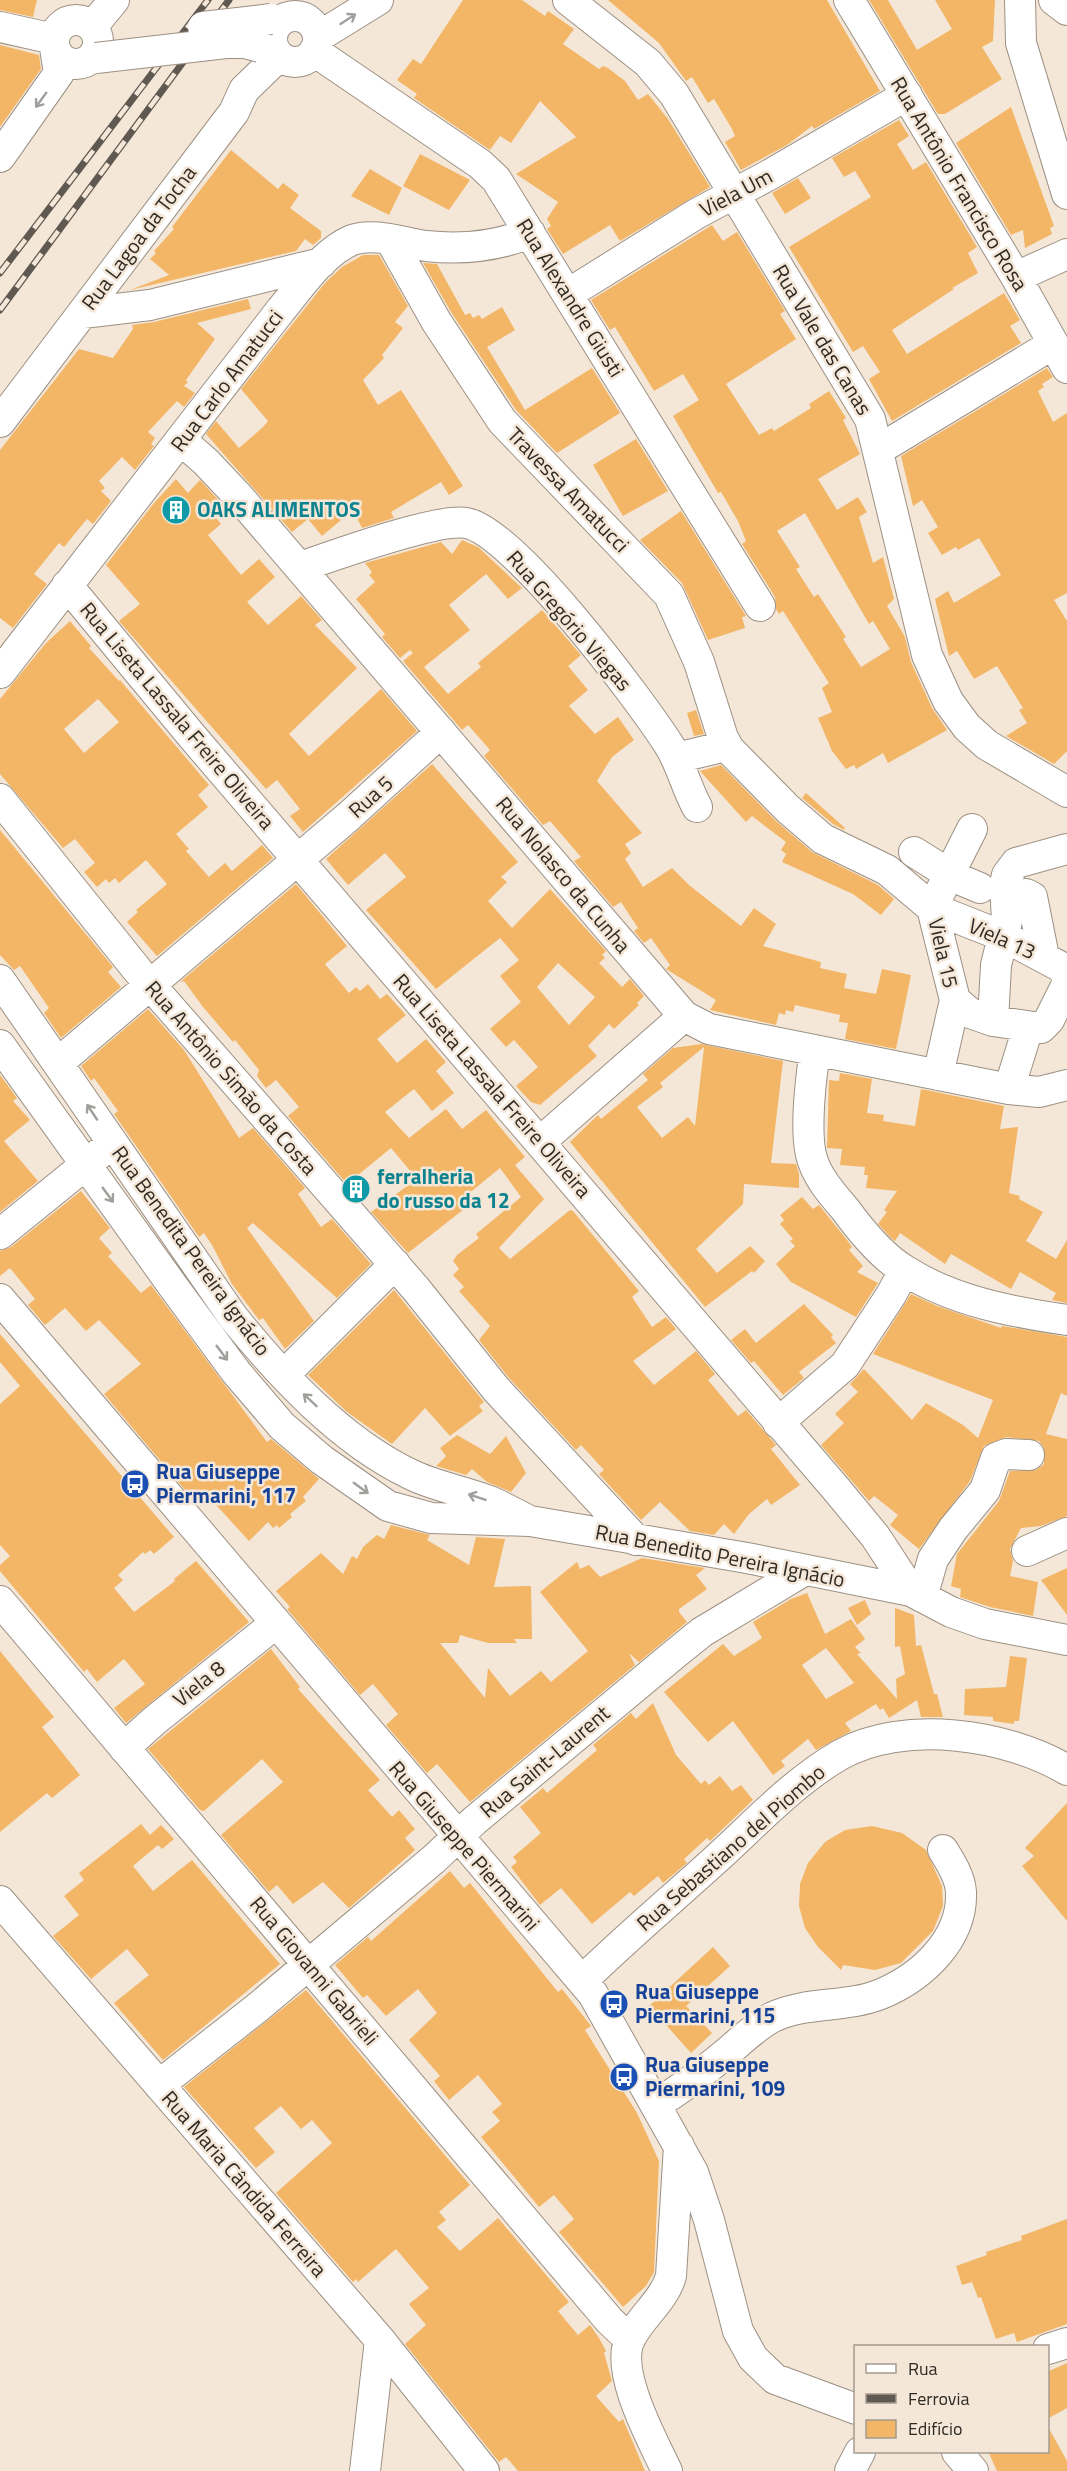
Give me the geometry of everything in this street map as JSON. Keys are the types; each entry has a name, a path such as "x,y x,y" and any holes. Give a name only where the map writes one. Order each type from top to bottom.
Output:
{"street":[{"path":"0,157 59,73 81,36 114,0"},
{"path":"0,27 81,36 245,43 292,36 378,0"},
{"name":"Rua Vale das Canas","path":"568,0 632,48 659,74 691,120 870,419 927,655 940,687 958,717 987,745 1067,792"},
{"name":"Rua Antônio Francisco Rosa","path":"849,0 1016,277 1060,356"},
{"path":"1020,0 1021,43 1067,194"},
{"path":"1054,0 1067,10"},
{"name":"Rua Lagoa da Tocha","path":"0,422 234,112 254,102 292,36"},
{"name":"Rua Alexandre Giusti","path":"292,36 490,171 760,606"},
{"name":"Viela Um","path":"568,294 696,214 734,195 907,95"},
{"name":"Rua Carlo Amatucci","path":"0,672 182,441 280,311 321,263 337,248 356,239 467,248 498,244 530,233"},
{"name":"Travessa Amatucci","path":"391,241 436,321 502,421 669,595 699,662 726,746"},
{"path":"1016,277 1067,254"},
{"path":"83,313 150,304 321,263"},
{"path":"878,450 1060,356"},
{"name":"Rua Nolasco da Cunha","path":"182,441 220,476 300,567 684,1016 709,1029 1009,1089 1039,1092 1067,1084"},
{"name":"Rua Gregório Viegas","path":"300,567 438,526 463,522 483,528 537,579 590,638 650,717 676,758 697,807"},
{"name":"Rua Liseta Lassala Freire Oliveira","path":"67,585 874,1536 917,1594"},
{"name":"Rua 5","path":"58,1063 368,800 441,732"},
{"path":"676,758 726,746"},
{"name":"Viela 13","path":"726,746 810,829 840,849 887,870 932,908 1005,937 1055,966"},
{"name":"Rua Antônio Simão da Costa","path":"0,799 149,984 395,1264 496,1389 636,1540"},
{"path":"932,908 949,874 962,855 972,829"},
{"path":"993,892 1005,880 1016,863 1067,849"},
{"path":"914,852 949,874 993,892 1026,894 1032,897 1055,966"},
{"path":"993,892 1005,937 996,965 993,1021"},
{"name":"Viela 15","path":"932,908 955,1000 970,1013 993,1021 1048,1028"},
{"name":"Rua Benedita Pereira Ignácio","path":"0,980 233,1317 284,1375 361,1443 384,1460 425,1480 492,1502 530,1521"},
{"path":"1009,1089 1048,1028 1067,984"},
{"path":"938,1075 955,1000"},
{"path":"540,1142 684,1016"},
{"name":"Rua Benedita Pereira Ignácio","path":"0,1045 236,1372 282,1426 322,1460 388,1506 407,1513 459,1521 530,1521"},
{"path":"815,1050 810,1132 814,1165 827,1187 857,1224 904,1270 938,1287 1024,1314 1067,1320"},
{"path":"0,1234 113,1143"},
{"path":"284,1375 395,1264"},
{"path":"778,1423 850,1359 904,1270"},
{"name":"Rua Giuseppe Piermarini","path":"0,1299 548,1944 582,1980 656,2104 699,2187 738,2331 753,2358 775,2379 813,2396 854,2409"},
{"path":"1029,1455 1006,1454 996,1458 982,1507 933,1558 917,1594 951,1612 985,1624 1067,1640"},
{"name":"Rua Benedito Pereira Ignácio","path":"530,1521 736,1556 917,1594"},
{"path":"1027,1551 1067,1533"},
{"name":"Rua Saint-Laurent","path":"159,2085 309,1964 702,1632 805,1570"},
{"name":"Rua Giovanni Gabrieli","path":"0,1601 609,2320 629,2339"},
{"name":"Viela 8","path":"124,1748 276,1623"},
{"name":"Rua Sebastiano del Piombo","path":"582,1980 768,1812 814,1773 841,1755 874,1742 906,1736 948,1735 1030,1752 1067,1770"},
{"path":"656,2104 678,2091 774,2017 880,1994 900,1984 933,1959 948,1940 960,1909 958,1881 943,1850"},
{"name":"Rua Maria Cândida Ferreira","path":"0,1900 380,2340 484,2471"},
{"path":"667,2471 646,2427 626,2361 629,2339 663,2295 671,2276 679,2146"},
{"path":"365,2471 380,2340"},
{"path":"1049,2348 1067,2343"},
{"path":"850,2471 859,2453"},
{"path":"959,2453 973,2471"}],"building":[{"path":"0,0 37,0 33,17 0,10"},
{"path":"463,0 522,0 545,16 548,11 574,29 563,44 599,69 603,66 608,68 625,81 638,100 648,94 668,119 710,187 620,241 610,225 563,254 547,229 551,226 547,219 558,202 516,174 576,137 540,101 511,143 500,136 490,150 414,98 417,94 397,80 413,59 421,64"},
{"path":"608,0 827,0 880,91 814,129 812,126 787,145 741,170 725,142 735,136 714,99 708,103 692,77 686,81 659,43"},
{"path":"869,0 888,0 917,50 952,29 935,0 995,0 993,41 982,47 1002,79 945,114 938,114"},
{"path":"0,45 39,55 41,69 0,127"},
{"path":"1011,107 1054,226 1050,228 1052,234 1025,248 1023,230 1011,235 956,143"},
{"path":"899,120 909,136 897,144 913,170 926,162 977,247 968,253 978,273 952,288 954,289 892,330 907,354 1004,293 1020,320 1010,326 1021,343 892,421 869,379 880,372 863,346 853,352 789,247 871,197 855,171 844,177 832,158"},
{"path":"231,150 278,189 283,183 299,195 290,208 321,231 321,238 313,245 305,239 296,251 130,290 169,275 150,259"},
{"path":"420,154 470,180 449,210 403,186"},
{"path":"370,169 402,188 389,215 351,196"},
{"path":"798,178 811,198 785,214 772,193"},
{"path":"712,225 723,241 737,232 785,311 780,314 796,339 726,384 759,435 772,428 774,431 811,408 809,404 829,391 846,418 843,420 860,454 818,479 837,510 858,497 867,512 859,517 873,563 883,557 894,599 887,606 905,637 911,662 932,708 947,730 888,763 883,753 856,769 854,765 846,769 832,751 818,718 832,712 822,688 829,683 783,611 779,614 776,609 775,597 742,544 746,541 738,521 721,492 718,493 673,416 699,400 683,374 654,391 615,327 610,330 591,300","holes":["805,513 869,624 873,621 890,649 861,667 843,639 846,637 818,594 814,597 796,569 800,567 777,531"]},
{"path":"363,255 379,255 408,306 395,322 403,328 382,355 384,358 363,380 378,405 401,390 463,486 449,495 441,482 391,512 394,518 362,528 353,510 322,536 308,519 292,532 206,434 216,421 239,448 263,427 268,421 241,389 325,283 342,267"},
{"path":"423,263 437,264 465,315 470,313 473,318 479,315 482,319 502,307 515,330 487,347 525,410 592,368 620,413 557,453 516,410 451,312"},
{"path":"248,299 251,309 197,323 215,339 186,380 188,382 184,386 195,393 184,407 177,401 148,432 155,438 151,444 154,446 135,470 122,457 99,481 105,488 101,491 111,501 93,524 87,519 64,547 59,543 34,574 47,584 13,628 0,618 0,450 79,349 113,358 133,329 132,325 154,322"},
{"path":"1047,368 1053,377 1042,384 1044,387 1038,391 1053,422 1067,413 1067,593 1054,600 1067,621 1067,751 1054,764 1006,736 1027,723 1019,710 1023,708 997,666 974,679 957,651 949,656 935,599 948,591 954,603 1001,575 979,538 958,550 956,547 942,555 928,533 938,527 922,500 913,506 901,456"},
{"path":"636,439 668,491 623,516 593,465"},
{"path":"176,479 188,493 200,480 222,504 211,512 221,524 208,535 241,575 259,559 275,577 247,602 268,625 301,596 322,620 315,625 357,668 289,734 309,756 381,689 417,731 303,832 290,816 300,809 277,780 266,789 119,621 140,604 106,565 154,503"},
{"path":"681,511 746,616 742,617 745,628 708,640 682,583 640,540"},
{"path":"462,540 478,547 522,588 508,599 486,574 449,605 470,630 424,667 448,694 481,667 478,663 542,610 581,655 568,666 588,690 569,706 595,734 618,717 634,740 612,757 597,781 642,833 625,844 631,853 625,859 643,887 672,868 689,885 741,926 754,908 776,924 763,946 821,962 820,968 847,974 844,988 876,994 882,969 911,975 896,1049 845,1039 848,1023 839,1022 840,1015 795,1005 793,1012 786,1010 785,1015 779,1013 776,1025 710,1010 716,1000 666,969 670,965 651,938 644,943 634,931 638,928 621,902 613,907 574,861 581,857 550,821 543,825 484,756 490,750 468,725 462,730 403,661 413,653 410,650 400,658 382,637 385,634 356,599 375,582 369,575 372,572 365,563 441,542 452,554"},
{"path":"70,621 91,646 89,648 120,680 209,785 198,795 208,807 176,834 189,849 186,851 209,877 225,863 232,871 262,845 273,858 157,956 127,922 138,912 136,910 167,884 146,860 119,883 115,878 109,883 106,879 97,887 84,872 95,863 75,839 63,848 0,774 0,699 46,643","holes":["98,699 119,722 84,753 64,729"]},
{"path":"696,710 704,734 694,736 687,713"},
{"path":"432,764 518,862 501,877 507,882 488,901 512,928 550,889 606,951 602,955 605,958 599,963 622,987 630,979 644,996 637,1003 639,1005 614,1029 609,1024 588,1046 597,1056 540,1105 531,1102 516,1086 538,1067 514,1040 506,1047 490,1029 521,1002 500,976 519,960 500,938 436,989 366,910 406,877 385,853 348,885 326,859","holes":["558,963 595,997 569,1025 537,987"]},
{"path":"721,765 776,821 812,852 878,885 894,899 881,915 853,894 782,862 786,854 781,850 786,842 752,816 746,822 700,771"},
{"path":"806,793 845,828 844,830 833,824 802,798"},
{"path":"0,830 113,967 108,972 121,987 61,1038 44,1013 49,1008 20,966 14,970 0,955"},
{"path":"296,884 347,946 325,964 349,993 356,987 360,991 368,984 380,999 387,994 406,1015 377,1039 397,1063 426,1039 446,1062 436,1071 454,1093 432,1111 414,1089 385,1112 409,1138 446,1109 462,1129 486,1110 525,1157 515,1165 544,1199 499,1248 510,1259 570,1210 573,1211 639,1291 632,1297 652,1327 666,1317 676,1329 633,1361 654,1385 696,1351 715,1374 708,1380 738,1416 746,1410 776,1445 771,1449 800,1485 771,1505 767,1499 749,1514 734,1534 724,1524 714,1535 690,1531 660,1502 641,1520 599,1474 604,1470 581,1445 576,1450 509,1378 479,1340 490,1326 459,1291 464,1287 453,1275 459,1269 453,1261 457,1255 479,1238 476,1234 521,1197 500,1168 462,1199 468,1206 408,1253 371,1212 417,1179 391,1148 347,1184 288,1116 299,1107 276,1080 266,1088 257,1076 259,1070 235,1040 233,1042 184,981 180,982"},
{"path":"148,1009 184,1050 239,1138 253,1128 305,1188 298,1194 321,1227 332,1219 371,1264 337,1298 253,1223 247,1228 314,1321 285,1349 263,1318 259,1320 232,1284 204,1233 199,1237 114,1114 118,1111 94,1078 91,1081 81,1066"},
{"path":"701,1044 783,1061 771,1163 796,1164 799,1174 799,1188 744,1184 743,1204 696,1249 717,1273 750,1246 765,1261 754,1273 752,1271 705,1307 570,1142 598,1115 601,1119 648,1080 643,1074 673,1048","holes":["704,1047 695,1126 688,1117 662,1138 637,1107 663,1087 660,1083"]},
{"path":"840,1073 872,1079 867,1113 884,1115 883,1121 915,1126 921,1089 1004,1106 1000,1129 1018,1127 1009,1193 1020,1196 1019,1199 1043,1212 1026,1241 1056,1259 1067,1240 1067,1303 1052,1300 1056,1293 1020,1272 1011,1289 951,1254 945,1264 900,1233 895,1241 892,1239 878,1224 887,1212 884,1210 897,1191 866,1188 868,1175 864,1175 865,1167 840,1165 842,1149 827,1148 829,1080 839,1081"},
{"path":"0,1075 17,1098 13,1101 30,1120 4,1141 38,1181 0,1212"},
{"path":"81,1191 110,1228 99,1238 112,1253 108,1256 141,1293 151,1285 267,1442 271,1439 319,1479 303,1497 306,1501 290,1514 292,1517 279,1528 277,1525 273,1528 268,1522 249,1541 207,1495 196,1503 104,1394 141,1364 99,1320 86,1331 65,1308 45,1325 28,1305 35,1299 10,1268 0,1276 0,1251 11,1247"},
{"path":"802,1197 813,1209 819,1205 847,1240 852,1247 849,1250 863,1266 857,1272 878,1283 856,1317 791,1282 776,1264 795,1246 790,1241 793,1239 780,1224 784,1220 780,1215"},
{"path":"394,1290 484,1402 479,1406 483,1411 450,1436 425,1408 392,1444 347,1412 308,1375"},
{"path":"911,1294 937,1306 1001,1328 1002,1326 1067,1337 1067,1396 1061,1393 1046,1434 1067,1439 1067,1516 1041,1526 1021,1528 1010,1549 1013,1561 1010,1576 1038,1582 1033,1616 990,1607 960,1597 961,1589 951,1586 957,1554 999,1501 1010,1471 1036,1470 1044,1464 1044,1448 1039,1441 1006,1437 984,1446 970,1481 919,1549 890,1525 898,1515 874,1496 869,1501 821,1445 844,1423 835,1414 858,1392 850,1384 864,1369 912,1420 926,1403 963,1425 978,1438 993,1400 873,1354"},
{"path":"804,1304 833,1335 831,1337 836,1343 799,1372 804,1378 783,1395 754,1361 751,1363 731,1340 745,1329 756,1343"},
{"path":"0,1334 174,1537 154,1554 150,1550 145,1554 143,1552 118,1575 123,1580 114,1588 134,1612 175,1581 174,1579 196,1561 249,1622 126,1723 114,1708 145,1684 124,1659 97,1682 87,1669 84,1672 0,1571 0,1565 10,1556 0,1545 0,1404 20,1386 0,1362"},
{"path":"457,1435 490,1454 506,1436 526,1473 511,1492 487,1482 472,1469 466,1475 436,1466 446,1456 440,1448"},
{"path":"391,1525 430,1535 427,1540 469,1565 476,1537 505,1539 494,1587 531,1586 532,1639 514,1639 517,1643 488,1643 460,1635 458,1643 440,1643 485,1698 488,1668 510,1696 541,1671 551,1682 588,1651 540,1592 577,1562 580,1569 589,1565 600,1577 642,1558 705,1568 696,1575 707,1589 679,1609 687,1622 639,1662 629,1653 635,1665 470,1802 437,1764 427,1773 386,1725 398,1714 373,1684 360,1695 287,1609 290,1607 276,1591 321,1553 343,1574 352,1556 357,1559 363,1547 377,1535 384,1539"},
{"path":"1067,1568 1067,1615 1041,1580"},
{"path":"807,1593 825,1634 851,1619 865,1639 855,1647 861,1653 857,1654 897,1699 896,1679 905,1674 900,1646 895,1647 895,1608 914,1615 916,1646 921,1645 934,1694 937,1694 943,1717 921,1717 917,1700 889,1718 883,1708 880,1710 876,1704 845,1723 851,1731 816,1750 808,1739 781,1761 785,1766 773,1775 733,1721 708,1742 664,1692 723,1644 734,1656 762,1638 753,1622 791,1599","holes":["826,1648 854,1683 826,1699 802,1665"]},
{"path":"865,1600 871,1614 857,1625 848,1608"},
{"path":"271,1649 300,1687 298,1689 380,1780 368,1790 392,1817 399,1810 415,1829 405,1838 415,1850 349,1908 323,1882 293,1904 277,1885 269,1892 221,1835 283,1782 262,1759 204,1811 200,1810 148,1749"},
{"path":"0,1651 54,1717 42,1727 80,1775 52,1798 47,1793 0,1832"},
{"path":"1010,1656 1027,1658 1019,1721 1014,1721 1014,1724 993,1721 993,1717 964,1715 965,1689 1006,1687"},
{"path":"653,1703 676,1755 701,1784 705,1780 709,1785 720,1776 732,1791 741,1785 753,1800 710,1841 707,1838 684,1859 687,1863 663,1883 658,1876 634,1896 630,1892 592,1924 561,1888 540,1905 511,1867 517,1862 513,1857 541,1833 520,1807 543,1788 547,1793 597,1750 593,1745 631,1713 636,1719"},
{"path":"1067,1803 1067,1921 1022,1866 1034,1856 1025,1848"},
{"path":"141,1824 150,1835 161,1825 174,1839 162,1849 158,1845 133,1866 153,1891 192,1860 280,1964 163,2060 114,2003 149,1975 127,1949 91,1979 53,1936 79,1915 64,1896 84,1880 79,1873"},
{"path":"872,1826 902,1833 926,1850 942,1886 943,1906 933,1931 901,1963 875,1970 843,1965 841,1970 818,1947 805,1928 799,1906 800,1884 808,1863 825,1842 845,1830"},
{"path":"450,1871 464,1888 470,1883 558,1992 562,1989 591,2026 585,2030 637,2113 659,2161 654,2272 646,2286 623,2307 559,2232 574,2219 554,2195 539,2207 481,2137 500,2121 492,2112 502,2104 478,2075 449,2100 434,2081 440,2076 409,2040 437,2013 418,1989 386,2016 367,1995 363,1998 335,1965 368,1937 371,1941"},
{"path":"713,1947 730,1966 686,2006 712,2033 691,2053 649,2006"},
{"path":"306,1990 470,2185 439,2212 446,2220 437,2227 460,2251 498,2218 569,2302 558,2311 578,2335 590,2325 606,2351 604,2353 612,2381 596,2396 619,2422 623,2419 645,2471 518,2471 506,2457 499,2462 405,2344 426,2325 409,2304 429,2288 396,2249 358,2282 356,2279 353,2282 276,2193 332,2143 312,2120 301,2129 281,2106 254,2128 275,2152 256,2168 184,2087"},
{"path":"1067,2219 1067,2324 1017,2342 1014,2333 996,2339 981,2297 978,2298 972,2282 962,2285 956,2266 987,2255 986,2252 1022,2240 1021,2236"},
{"path":"1067,2363 1067,2408 1049,2418 1049,2371"},
{"path":"1049,2429 1067,2461 1067,2471 997,2471 989,2453 1049,2453"}],"railway":[{"path":"0,273 208,0"},
{"path":"0,310 229,0"}],"place":[{"name":"OAKS ALIMENTOS","path":"176,510"},
{"name":"ferralheria do russo da 12","path":"356,1189"},
{"name":"Rua Giuseppe Piermarini, 117","path":"135,1484"},
{"name":"Rua Giuseppe Piermarini, 115","path":"614,2004"},
{"name":"Rua Giuseppe Piermarini, 109","path":"624,2077"}]}
